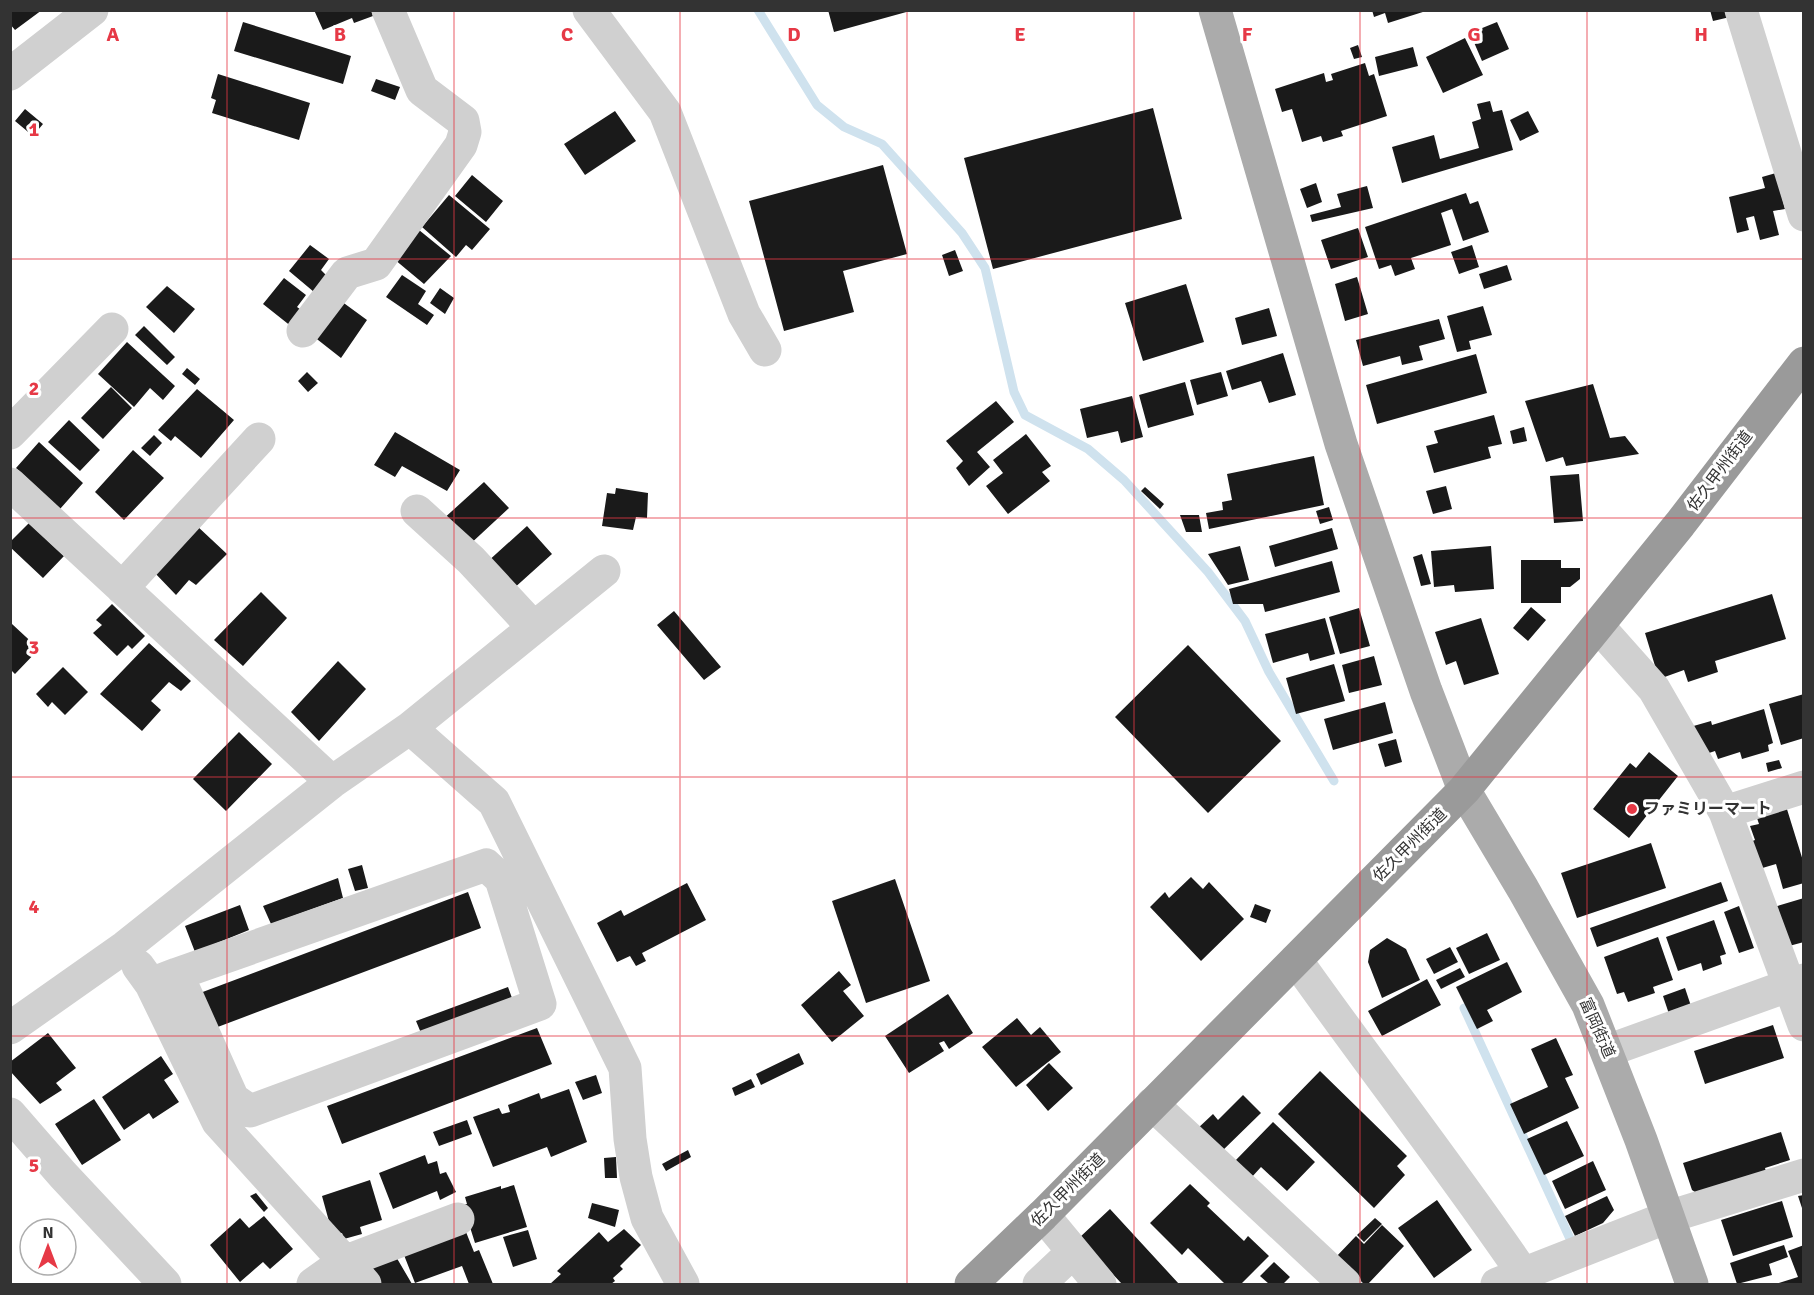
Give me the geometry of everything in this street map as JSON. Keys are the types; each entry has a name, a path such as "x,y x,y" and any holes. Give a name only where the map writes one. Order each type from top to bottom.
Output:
{"highway":[{"name":"佐久甲州街道","path":"970,1284 1043,1215 1464,790 1598,626 1803,363"}],"main road":[{"name":"富岡街道","path":"1215,10 1341,444 1426,691 1464,790 1588,1005 1692,1284"}],"street":[{"path":"11,71 92,10"},
{"path":"303,331 347,273 376,264 461,145 465,132 463,121 422,90 388,10"},
{"path":"589,10 665,112 744,315 765,350"},
{"path":"1741,10 1803,215"},
{"path":"10,433 112,329"},
{"path":"122,588 259,439"},
{"path":"10,484 332,782"},
{"path":"417,511 471,560 534,628"},
{"path":"10,1028 125,947 332,782 410,728 604,571"},
{"path":"1598,626 1654,689 1725,812 1796,982 1803,1025"},
{"path":"410,728 494,802 625,1068 630,1139 636,1177 647,1218 683,1284"},
{"path":"1725,812 1803,787"},
{"path":"125,947 164,979 233,1099 250,1111 540,1004 501,879 486,865 164,979"},
{"path":"510,908 540,897"},
{"path":"1296,960 1383,1083 1458,1179 1511,1280 1668,1217 1803,1175"},
{"path":"164,979 218,1122 355,1273"},
{"path":"1607,1051 1796,982"},
{"path":"1152,1104 1344,1284"},
{"path":"10,1114 63,1175 165,1284"},
{"path":"1043,1215 1100,1284"},
{"path":"313,1284 355,1273 458,1219"},
{"path":"1039,1284 1073,1252"}],"building":[{"path":"10,10 42,10 15,30 10,24"},
{"path":"314,10 371,10 373,16 354,23 352,18 323,30"},
{"path":"828,10 910,10 910,11 834,32"},
{"path":"1372,10 1426,11 1388,23 1385,13 1374,17"},
{"path":"1710,10 1728,10 1730,17 1713,21"},
{"path":"243,22 351,56 343,84 234,51"},
{"path":"1497,22 1509,49 1482,61 1470,33"},
{"path":"1465,38 1483,75 1443,93 1426,57"},
{"path":"1358,45 1362,57 1354,59 1350,48"},
{"path":"1413,47 1418,66 1379,76 1375,57"},
{"path":"1365,63 1369,76 1374,74 1387,116 1341,131 1343,136 1323,142 1321,136 1302,142 1292,109 1282,112 1275,89 1324,73 1326,82 1333,80 1331,74"},
{"path":"218,74 310,103 299,140 212,113 216,100 211,98"},
{"path":"376,79 400,87 395,100 371,91"},
{"path":"1490,101 1493,112 1502,110 1513,150 1402,183 1392,147 1434,135 1440,159 1479,148 1472,122 1481,119 1477,104"},
{"path":"1153,108 1182,219 993,269 964,158"},
{"path":"25,109 43,124 33,136 15,121"},
{"path":"615,111 636,141 585,175 564,144"},
{"path":"1528,111 1539,132 1520,141 1510,120"},
{"path":"883,165 907,254 843,271 854,312 784,331 749,201"},
{"path":"1776,173 1785,209 1773,211 1779,235 1760,240 1754,216 1746,218 1749,230 1737,233 1729,197 1765,188 1762,177"},
{"path":"472,175 503,201 486,222 455,196"},
{"path":"1316,183 1322,202 1307,208 1300,189"},
{"path":"1367,186 1373,208 1312,222 1310,215 1341,207 1337,194"},
{"path":"1466,193 1470,204 1478,201 1489,232 1463,241 1452,209 1441,213 1451,245 1411,258 1415,269 1395,276 1391,265 1379,269 1365,227"},
{"path":"449,195 490,229 472,250 466,245 456,257 422,227"},
{"path":"1358,228 1368,257 1331,269 1321,240"},
{"path":"419,230 451,256 424,284 394,259"},
{"path":"310,245 329,259 321,270 327,276 314,292 289,271"},
{"path":"1472,245 1479,267 1459,274 1451,252"},
{"path":"955,250 963,271 949,276 942,255"},
{"path":"1507,265 1512,280 1484,289 1479,274"},
{"path":"402,275 426,291 418,304 434,315 427,325 386,297"},
{"path":"1357,277 1368,314 1345,321 1335,284"},
{"path":"284,278 306,295 297,307 304,312 292,327 263,304"},
{"path":"1186,284 1204,342 1143,361 1125,303"},
{"path":"167,286 195,309 174,333 146,307"},
{"path":"440,288 454,298 445,314 430,303"},
{"path":"341,301 367,320 341,358 313,336"},
{"path":"1483,306 1492,335 1469,341 1471,349 1457,352 1447,316"},
{"path":"1269,308 1277,336 1242,345 1235,318"},
{"path":"1439,319 1445,339 1419,346 1423,360 1402,365 1400,356 1363,366 1356,340"},
{"path":"144,326 175,357 167,365 135,335"},
{"path":"127,342 175,386 163,400 150,388 134,407 98,374"},
{"path":"1283,353 1296,395 1269,403 1261,381 1232,390 1226,371"},
{"path":"1476,354 1487,393 1377,424 1366,385"},
{"path":"187,368 200,379 195,385 182,374"},
{"path":"307,372 318,383 308,392 298,381"},
{"path":"1221,372 1228,396 1197,405 1190,380"},
{"path":"1185,382 1194,415 1148,428 1139,395"},
{"path":"1593,384 1610,438 1625,436 1639,454 1566,466 1563,457 1546,462 1525,401"},
{"path":"111,387 132,408 103,439 81,418"},
{"path":"197,389 234,420 201,458 175,436 171,441 158,430"},
{"path":"1132,396 1143,437 1121,443 1118,431 1087,438 1080,409"},
{"path":"996,401 1014,422 977,452 990,467 969,486 956,468 963,461 946,441"},
{"path":"1494,415 1502,444 1488,447 1491,458 1434,473 1426,446 1438,443 1434,431"},
{"path":"69,420 100,450 80,471 48,442"},
{"path":"1524,427 1527,441 1513,444 1510,431"},
{"path":"395,432 460,470 447,491 402,466 395,477 374,465"},
{"path":"1026,434 1051,466 1042,472 1050,481 1008,514 986,486 1003,473 993,460"},
{"path":"154,435 162,443 150,456 141,448"},
{"path":"39,442 83,483 60,509 16,468"},
{"path":"133,450 164,478 124,520 95,492"},
{"path":"1314,456 1324,505 1209,529 1206,513 1223,510 1222,502 1232,500 1227,474"},
{"path":"1579,474 1583,521 1554,523 1550,476"},
{"path":"484,482 509,508 467,547 441,521"},
{"path":"1446,486 1452,509 1433,514 1426,491"},
{"path":"1145,487 1164,504 1160,509 1141,491"},
{"path":"616,488 648,493 647,518 636,517 633,530 602,526 607,493 615,494"},
{"path":"1329,507 1333,520 1320,524 1316,511"},
{"path":"1180,515 1199,515 1202,532 1186,532"},
{"path":"29,523 64,556 43,578 10,547 10,542"},
{"path":"196,525 227,554 196,585 189,580 176,595 153,571"},
{"path":"527,526 552,554 512,590 486,563"},
{"path":"1332,528 1338,549 1275,567 1269,546"},
{"path":"1240,546 1249,580 1228,585 1208,554"},
{"path":"1491,546 1494,589 1455,592 1454,585 1434,587 1431,551"},
{"path":"1422,554 1431,584 1421,586 1413,557"},
{"path":"1521,560 1561,560 1561,568 1580,568 1580,579 1570,587 1561,587 1561,603 1521,603"},
{"path":"1332,561 1340,592 1265,612 1263,604 1233,604 1229,589"},
{"path":"261,592 287,618 243,666 214,640"},
{"path":"1772,594 1786,639 1715,661 1718,672 1688,682 1684,670 1659,679 1645,633"},
{"path":"112,604 145,636 132,649 128,645 117,656 93,633 102,625 96,620"},
{"path":"1531,607 1546,620 1528,641 1513,628"},
{"path":"1359,608 1370,646 1340,654 1329,617"},
{"path":"674,611 721,667 704,680 657,625"},
{"path":"1325,618 1335,654 1310,661 1308,653 1273,663 1265,634"},
{"path":"1481,618 1499,674 1464,685 1456,661 1446,665 1435,632"},
{"path":"12,624 39,649 15,674 10,669"},
{"path":"149,643 191,681 181,691 169,682 151,701 161,710 142,731 100,694"},
{"path":"1188,645 1281,741 1208,813 1115,717"},
{"path":"1374,656 1382,685 1349,693 1342,665"},
{"path":"338,661 366,689 319,741 291,712"},
{"path":"1334,664 1345,701 1296,714 1286,678"},
{"path":"63,667 88,692 65,715 52,702 48,707 36,694"},
{"path":"1804,694 1804,738 1781,745 1769,704"},
{"path":"1385,702 1393,733 1333,750 1324,719"},
{"path":"1764,709 1773,743 1768,745 1769,751 1742,759 1740,752 1718,759 1715,751 1706,754 1690,727 1711,721 1712,725"},
{"path":"239,732 272,764 226,811 193,779"},
{"path":"1396,739 1402,762 1385,767 1378,744"},
{"path":"1649,752 1678,776 1629,838 1593,809 1630,763 1636,768"},
{"path":"1779,760 1782,768 1768,772 1766,763"},
{"path":"1786,806 1804,864 1804,883 1783,889 1776,864 1759,869 1750,842 1755,840 1750,826 1759,824 1756,815"},
{"path":"1651,843 1666,888 1577,918 1561,873"},
{"path":"362,865 368,888 355,891 348,869"},
{"path":"1191,877 1203,889 1209,882 1244,919 1201,961 1150,907 1165,892 1169,898"},
{"path":"338,878 343,898 271,924 263,906"},
{"path":"895,879 930,981 866,1003 832,901"},
{"path":"1721,882 1728,901 1597,947 1590,928"},
{"path":"687,883 706,920 642,953 646,961 636,966 630,956 617,962 597,923 621,910 624,916"},
{"path":"468,892 481,928 215,1028 200,993"},
{"path":"1804,898 1804,942 1789,946 1774,907"},
{"path":"1255,904 1271,910 1266,923 1250,917"},
{"path":"240,905 249,930 195,952 185,926"},
{"path":"1739,906 1754,948 1739,953 1724,912"},
{"path":"1714,920 1726,954 1720,956 1722,964 1703,971 1701,963 1678,971 1666,937"},
{"path":"1487,933 1500,960 1469,974 1456,948"},
{"path":"1658,937 1673,980 1653,987 1655,993 1628,1002 1624,992 1617,994 1604,957"},
{"path":"1387,938 1406,949 1420,980 1382,998 1368,962 1370,950"},
{"path":"1450,947 1458,962 1434,974 1426,959"},
{"path":"1507,962 1522,992 1487,1010 1493,1021 1477,1029 1456,987"},
{"path":"1460,968 1465,977 1441,989 1436,980"},
{"path":"839,971 851,985 843,991 864,1016 832,1042 801,1005"},
{"path":"1427,979 1441,1005 1382,1036 1368,1011"},
{"path":"508,987 512,998 421,1033 416,1021"},
{"path":"1685,988 1692,1009 1670,1017 1663,996"},
{"path":"948,994 973,1033 949,1049 944,1041 939,1043 944,1051 909,1073 885,1036"},
{"path":"1017,1018 1031,1035 1040,1027 1061,1052 1016,1087 982,1047"},
{"path":"1773,1025 1784,1058 1705,1084 1694,1051"},
{"path":"537,1028 552,1064 342,1144 327,1106"},
{"path":"48,1033 76,1068 56,1083 62,1090 40,1104 10,1071 10,1062"},
{"path":"1556,1038 1573,1075 1565,1078 1579,1108 1524,1134 1510,1104 1548,1087 1531,1049"},
{"path":"799,1053 804,1064 761,1085 756,1074"},
{"path":"161,1056 173,1074 164,1080 179,1102 153,1119 149,1113 124,1130 102,1097"},
{"path":"1049,1063 1073,1088 1048,1111 1026,1085"},
{"path":"1320,1071 1407,1156 1397,1166 1405,1175 1374,1208 1278,1114"},
{"path":"596,1075 602,1093 583,1100 575,1082"},
{"path":"751,1079 755,1087 735,1096 732,1088"},
{"path":"569,1089 587,1142 551,1157 547,1147 493,1167 473,1117 499,1108 502,1114 510,1112 508,1105 539,1093 541,1099"},
{"path":"1243,1095 1261,1113 1219,1154 1196,1130 1213,1114 1218,1120"},
{"path":"94,1099 121,1140 82,1165 55,1124"},
{"path":"467,1120 472,1134 439,1146 433,1132"},
{"path":"1567,1121 1584,1156 1544,1175 1527,1139"},
{"path":"1273,1122 1315,1162 1287,1191 1261,1167 1251,1178 1234,1162"},
{"path":"1781,1132 1790,1160 1765,1168 1767,1175 1701,1196 1692,1190 1683,1163"},
{"path":"688,1150 691,1157 666,1171 662,1164"},
{"path":"425,1155 428,1164 437,1161 440,1174 446,1172 456,1192 440,1200 437,1191 393,1209 379,1173"},
{"path":"616,1157 617,1178 605,1178 604,1158"},
{"path":"1593,1161 1606,1190 1565,1209 1552,1181"},
{"path":"370,1180 382,1220 360,1227 362,1234 344,1239 342,1233 333,1236 322,1196"},
{"path":"1190,1184 1210,1203 1207,1206 1244,1241 1248,1236 1269,1256 1241,1284 1225,1284 1188,1248 1182,1255 1150,1223"},
{"path":"514,1185 527,1227 475,1243 463,1205 467,1204 465,1197 501,1186 501,1189"},
{"path":"256,1193 268,1208 264,1212 250,1196"},
{"path":"1804,1195 1804,1211 1803,1211 1798,1196"},
{"path":"1607,1196 1614,1210 1603,1223 1575,1236 1565,1216"},
{"path":"1437,1200 1472,1250 1434,1278 1398,1228"},
{"path":"1782,1201 1793,1237 1733,1256 1721,1220"},
{"path":"592,1203 619,1210 615,1227 588,1218"},
{"path":"1110,1209 1179,1284 1122,1284 1079,1238"},
{"path":"264,1216 293,1249 270,1269 263,1262 240,1282 210,1245 240,1218 249,1228"},
{"path":"1375,1218 1382,1224 1364,1242 1357,1235"},
{"path":"1382,1225 1404,1246 1368,1284 1364,1284 1335,1258 1356,1236 1364,1244"},
{"path":"464,1227 474,1252 479,1250 493,1284 469,1284 462,1266 415,1283 402,1250"},
{"path":"624,1229 641,1245 620,1266 623,1269 613,1278 615,1281 611,1284 550,1284 561,1274 557,1271 599,1232 608,1242"},
{"path":"528,1230 537,1259 513,1267 503,1237"},
{"path":"1784,1245 1788,1257 1769,1264 1772,1275 1737,1284 1730,1263"},
{"path":"1804,1245 1804,1284 1776,1284 1798,1277 1788,1251"},
{"path":"395,1255 412,1284 378,1284 370,1269"},
{"path":"1274,1262 1290,1277 1283,1284 1269,1284 1260,1276"}],"waterway":[{"path":"758,10 817,105 844,127 882,144 962,233 985,268 1014,392 1025,415 1088,449 1124,480 1208,572 1245,621 1269,672 1334,781"},
{"path":"1464,1008 1572,1243"}],"place":[{"name":"ファミリーマート","path":"1632,809"}]}
